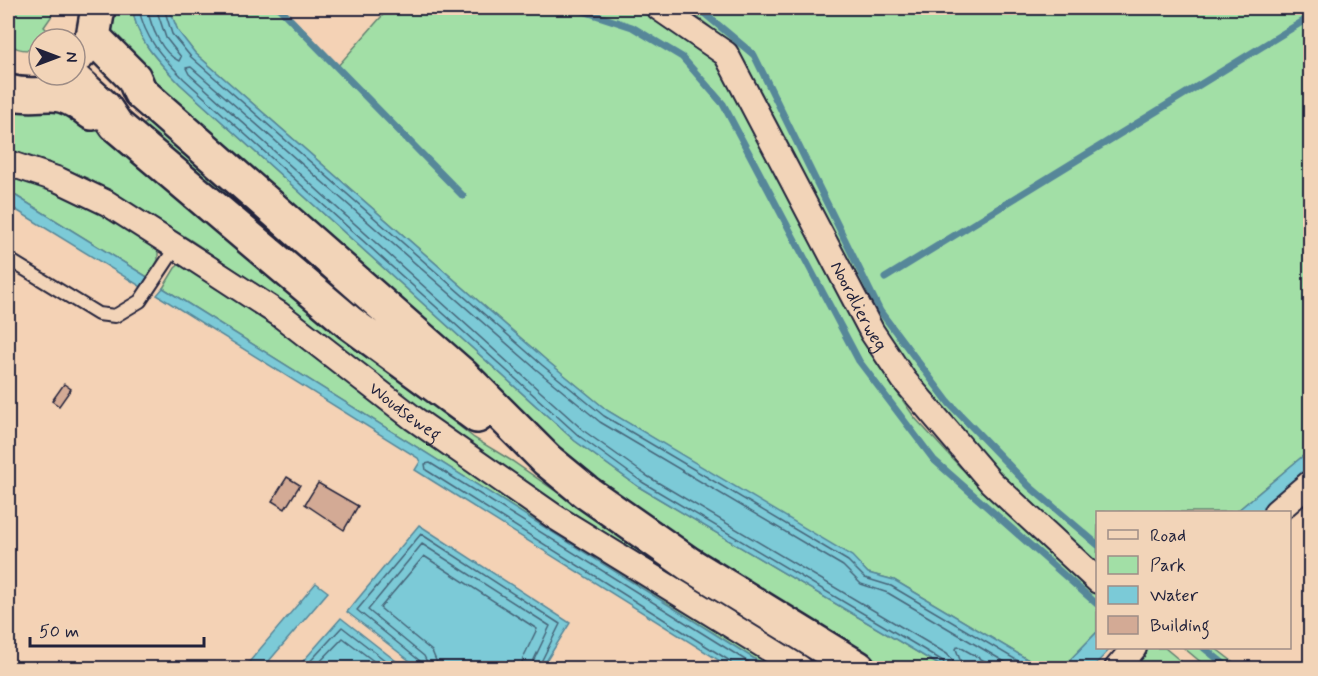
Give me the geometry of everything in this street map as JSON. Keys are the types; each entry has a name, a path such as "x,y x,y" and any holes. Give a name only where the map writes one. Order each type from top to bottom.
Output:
{"main road":[{"path":"76,27 79,8"},
{"path":"87,58 134,78 140,92 462,375 547,460 586,492 689,564 858,669"},
{"path":"8,73 27,67"},
{"path":"8,92 30,94 38,87"},
{"path":"72,87 71,97 98,118 116,125 350,323 515,445 547,460"}],"street":[{"name":"Noordlierweg","path":"659,8 726,54 872,332 904,380 991,482 1096,579"},
{"name":"Woudseweg","path":"8,163 59,180 107,203 176,247 279,314 413,418 555,517 801,669"},
{"path":"1278,511 1311,483"},
{"path":"1117,669 1133,649"}],"lane":[{"path":"8,259 98,314 115,316 140,301 176,247"}],"green space":[{"path":"8,8 53,8 51,17 44,27 27,27 27,50 15,48 8,43"},
{"path":"108,8 133,8 143,40 180,84 575,441 639,487 944,668 889,668 771,596 635,508 547,440 171,104 109,40"},
{"path":"169,8 281,8 337,67 389,8 632,8 683,33 709,55 731,82 876,362 915,418 960,467 1096,586 1096,633 1062,668 1042,668 894,580 868,573 855,560 608,411 546,360 195,53 178,31"},
{"path":"681,8 1310,8 1310,450 1237,511 1096,511 1096,573 974,455 893,347 747,67 717,33"},
{"path":"8,100 39,104 88,120 283,285 474,438 512,461 642,551 790,642 792,648 512,478 457,441 263,289 192,241 89,179 51,163 8,149"},
{"path":"149,119 360,295 428,368 142,127"},
{"path":"8,173 88,203 153,243 158,250 158,260 149,278 8,191"},
{"path":"182,262 785,668 769,668 163,288 175,268"},
{"path":"1140,649 1166,649 1189,668 1123,668"},
{"path":"1185,649 1216,649 1241,668 1208,668"}],"water":[{"path":"133,8 169,8 178,31 195,53 546,360 608,411 852,556 868,573 894,580 1042,668 944,668 639,487 575,441 180,84 143,40"},
{"path":"8,191 149,278 143,288 8,205"},
{"path":"163,288 769,668 731,668 415,470 420,462 418,458 157,295"},
{"path":"1310,450 1310,472 1262,511 1237,511"},
{"path":"419,525 570,623 542,668 419,668 347,612"},
{"path":"316,583 328,592 263,668 244,668"},
{"path":"341,618 405,668 297,668"},
{"path":"1096,633 1096,649 1110,649 1092,668 1062,668"}],"building":[{"path":"64,384 71,389 59,406 52,401"},
{"path":"287,477 300,485 285,509 272,501"},
{"path":"318,483 358,506 344,530 305,504"}],"waterway":[{"path":"279,8 463,196"},
{"path":"574,8 632,27 682,57 723,104 859,361 934,460 1096,603"},
{"path":"698,8 754,55 880,311 949,403 1029,486 1096,543"},
{"path":"885,278 1310,17"},
{"path":"1205,649 1229,668"}]}
